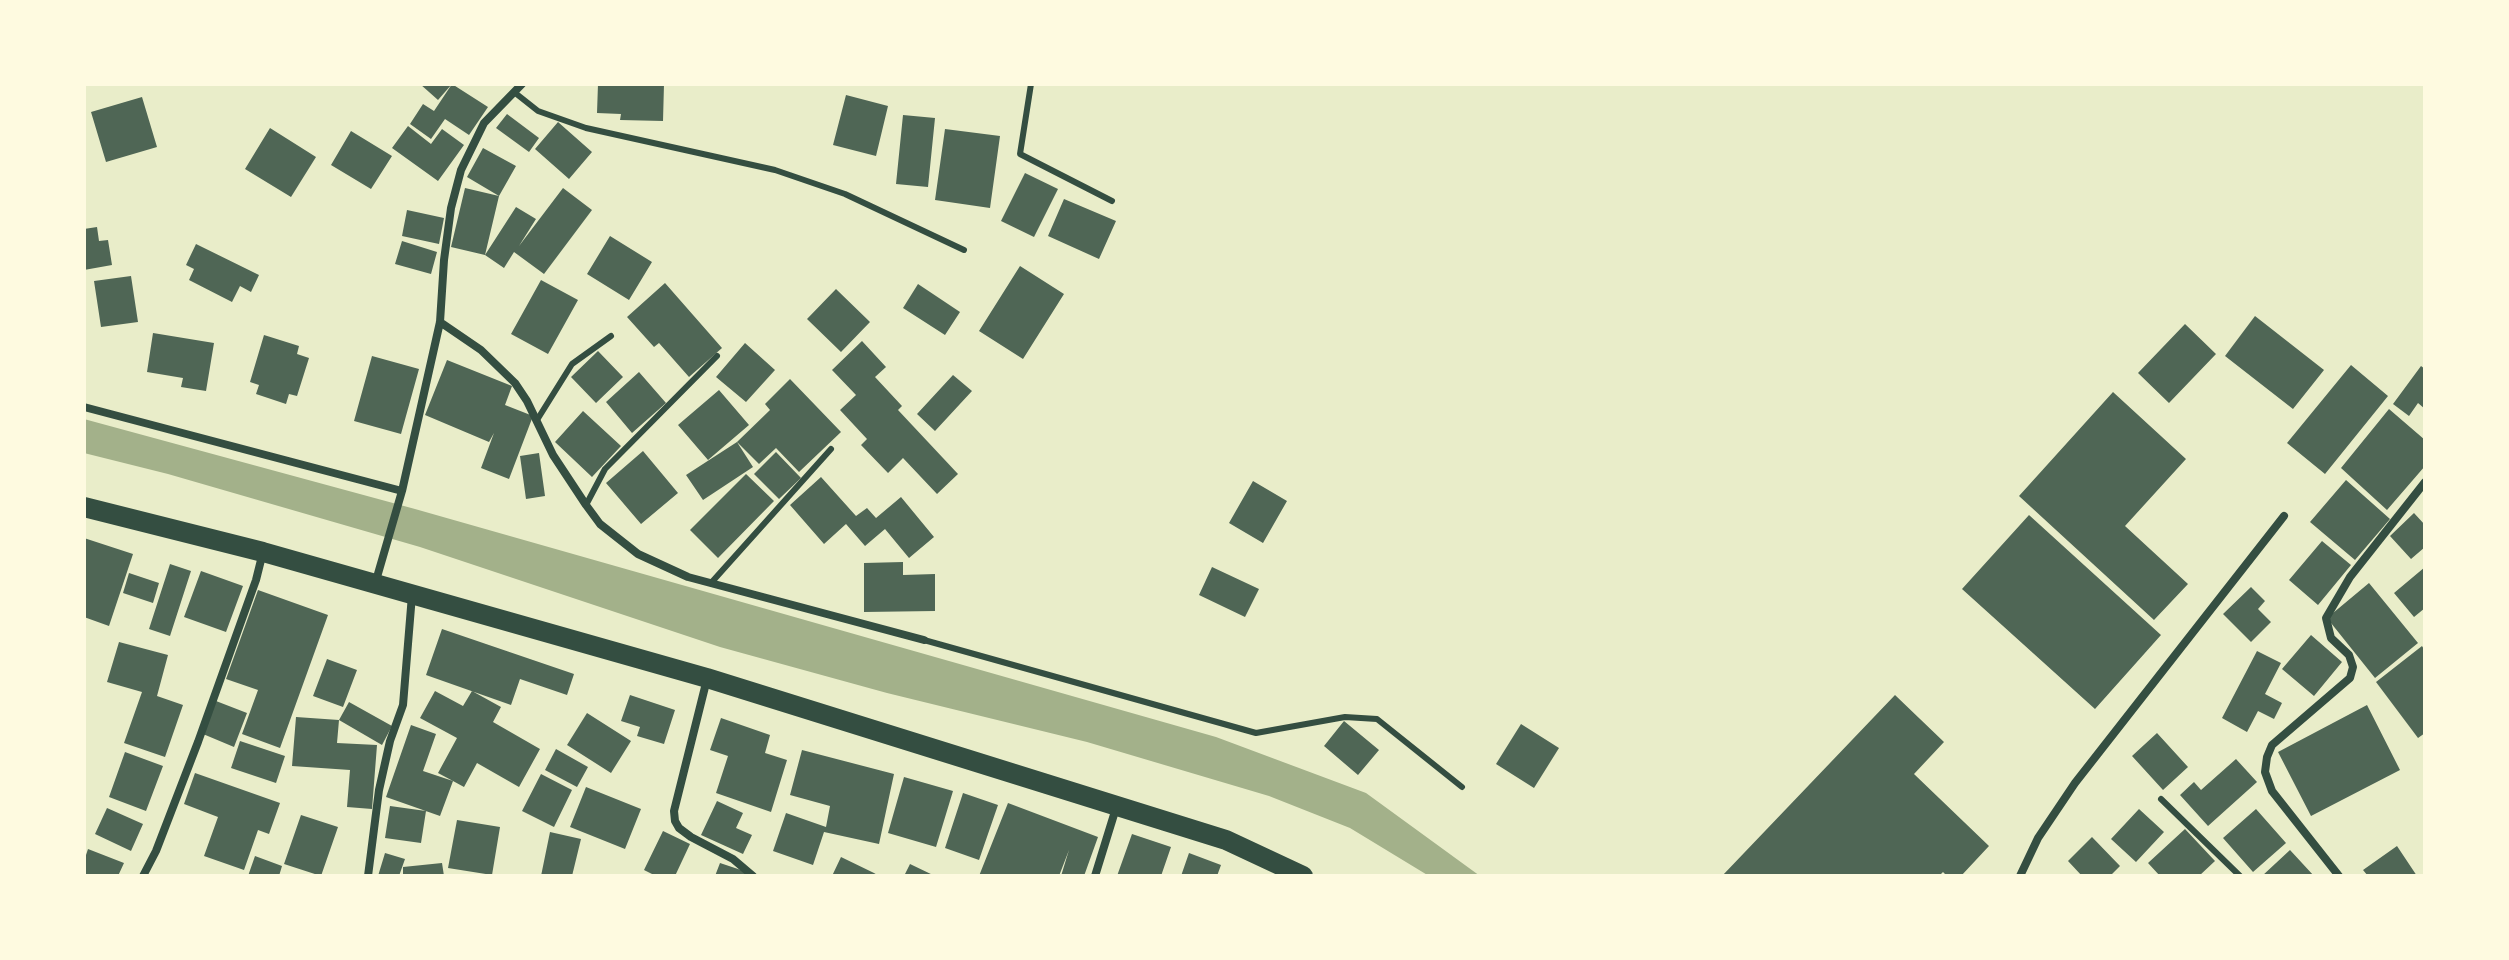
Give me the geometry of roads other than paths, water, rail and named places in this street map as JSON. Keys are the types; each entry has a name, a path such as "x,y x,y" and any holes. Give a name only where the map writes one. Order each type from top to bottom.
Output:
{"main road":[{"path":"84,507 263,552 707,678 1226,840 1303,876"}],"street":[{"path":"375,584 400,495 440,322 451,208 461,170 484,123 522,84"},
{"path":"440,322 498,365 515,383 553,455 586,505 600,524 638,554 688,577 924,640"},
{"path":"84,407 400,495"},
{"path":"2339,876 2272,791 2265,772 2267,757 2272,745 2350,678 2353,667 2349,655 2331,638 2326,618 2350,577 2425,482"},
{"path":"2020,876 2038,838 2075,783 2284,516"},
{"path":"143,876 156,851 198,742 256,580 263,552"},
{"path":"368,876 379,790 407,683 412,594"},
{"path":"707,678 674,811 675,821 691,837 733,859 753,876"},
{"path":"1095,876 1116,806"}],"lane":[{"path":"1031,84 1020,154 1112,201"},
{"path":"514,92 538,111 586,128 775,170 845,194 964,250"},
{"path":"537,420 572,364 611,336"},
{"path":"586,505 605,469 717,356"},
{"path":"711,583 831,449"},
{"path":"924,640 1256,733 1345,717 1377,719 1462,787"},
{"path":"2161,799 2240,876"}]}
